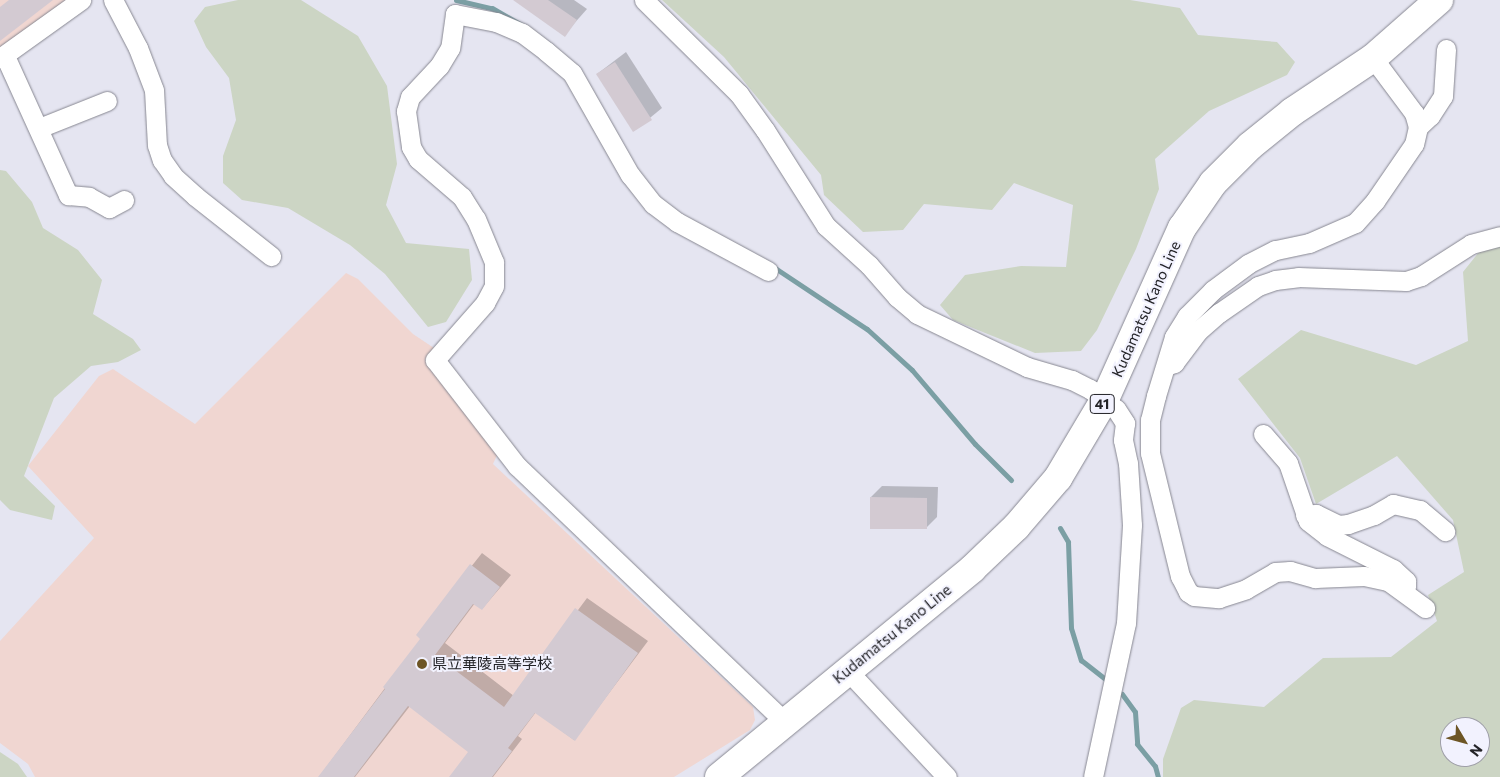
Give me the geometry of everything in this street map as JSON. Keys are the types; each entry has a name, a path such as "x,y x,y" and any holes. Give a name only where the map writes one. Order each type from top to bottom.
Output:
{"main road":[{"name":"Kudamatsu Kano Line","path":"719,777 972,570 1016,527 1058,478 1105,399 1182,228 1214,183 1250,146 1292,112 1373,58 1439,0"}],"street":[{"path":"81,0 3,57 39,128 68,195 90,197 109,208 124,200"},
{"path":"114,0 138,48 154,90 157,145 162,160 173,176 195,196 271,256"},
{"path":"644,0 739,94 766,130 826,226 869,265 897,297 917,314 1027,367 1072,380 1105,399 1125,422"},
{"path":"768,271 677,222 653,204 630,176 572,73 546,51 522,33 496,22 455,14 450,48 439,66 410,97 406,111 411,147 418,159 462,196 476,219 494,262 494,286 485,303 435,360 517,466 785,722"},
{"path":"1418,127 1430,116 1443,96 1446,50"},
{"path":"1373,58 1414,113 1418,127 1414,144 1400,168 1355,223 1318,240 1275,250 1213,290 1187,316 1174,337 1150,420 1150,453 1170,540 1188,592 1219,598 1246,589 1275,572 1290,571 1315,578 1364,576 1388,581 1407,593 1425,608"},
{"path":"39,128 107,101"},
{"path":"1166,366 1174,363 1198,331 1258,286 1276,280 1298,277 1406,281 1421,276 1471,244 1500,236"},
{"path":"1125,422 1150,420"},
{"path":"1093,777 1126,624 1132,525 1128,463 1122,440 1125,422"},
{"path":"1263,434 1288,463 1305,515 1327,536 1393,569 1406,580 1407,593"},
{"path":"1305,515 1316,514 1339,525 1348,524 1374,515 1392,504 1420,510 1444,531"},
{"path":"848,671 947,777"}],"shaded area":[{"path":"0,0 69,0 0,52"},
{"path":"346,273 358,279 413,334 434,348 425,360 498,453 493,464 753,707 755,720 750,730 674,777 35,777 28,764 0,743 0,641 94,538 28,466 99,376 113,369 195,424"}],"green space":[{"path":"238,0 301,0 358,36 387,86 397,164 386,205 406,243 469,249 472,280 446,322 428,327 385,274 350,245 288,208 242,200 223,183 223,156 236,120 229,78 206,47 194,21 205,7"},
{"path":"662,0 1130,0 1180,8 1198,35 1277,42 1295,62 1287,75 1209,111 1155,159 1159,189 1136,249 1097,330 1081,351 1035,353 953,320 940,305 965,275 1021,266 1066,267 1073,205 1014,183 992,210 924,204 903,230 863,232 824,195 821,175 724,57"},
{"path":"0,170 6,171 32,202 43,228 78,250 102,280 93,314 133,339 141,350 118,362 91,366 54,398 24,476 55,506 52,520 10,510 0,500"},
{"path":"1487,242 1500,243 1500,777 1163,777 1163,759 1181,708 1194,700 1264,707 1323,658 1391,657 1437,621 1428,595 1464,572 1453,520 1397,456 1316,504 1300,458 1238,379 1301,330 1416,365 1468,341 1463,272"},
{"path":"0,752 18,764 27,777 0,777"}],"building":[{"path":"9,0 53,0 0,41 0,7"},
{"path":"513,0 548,0 577,20 565,37"},
{"path":"615,62 652,120 633,132 596,74"},
{"path":"870,497 927,498 927,529 870,529"},
{"path":"470,564 500,587 482,610 473,604 435,655 504,707 575,608 638,653 575,741 535,713 508,748 512,751 492,777 449,777 468,752 408,706 354,777 318,777 385,689 383,687 420,639 416,635"}],"waterway":[{"path":"456,0 492,8 522,25"},
{"path":"772,266 867,329 912,370 975,444 1011,480"},
{"path":"1060,528 1068,542 1071,628 1081,660 1108,681"},
{"path":"1122,694 1135,712 1137,744 1155,766 1158,777"}],"place":[{"name":"県立華陵高等学校","path":"422,664"}]}
